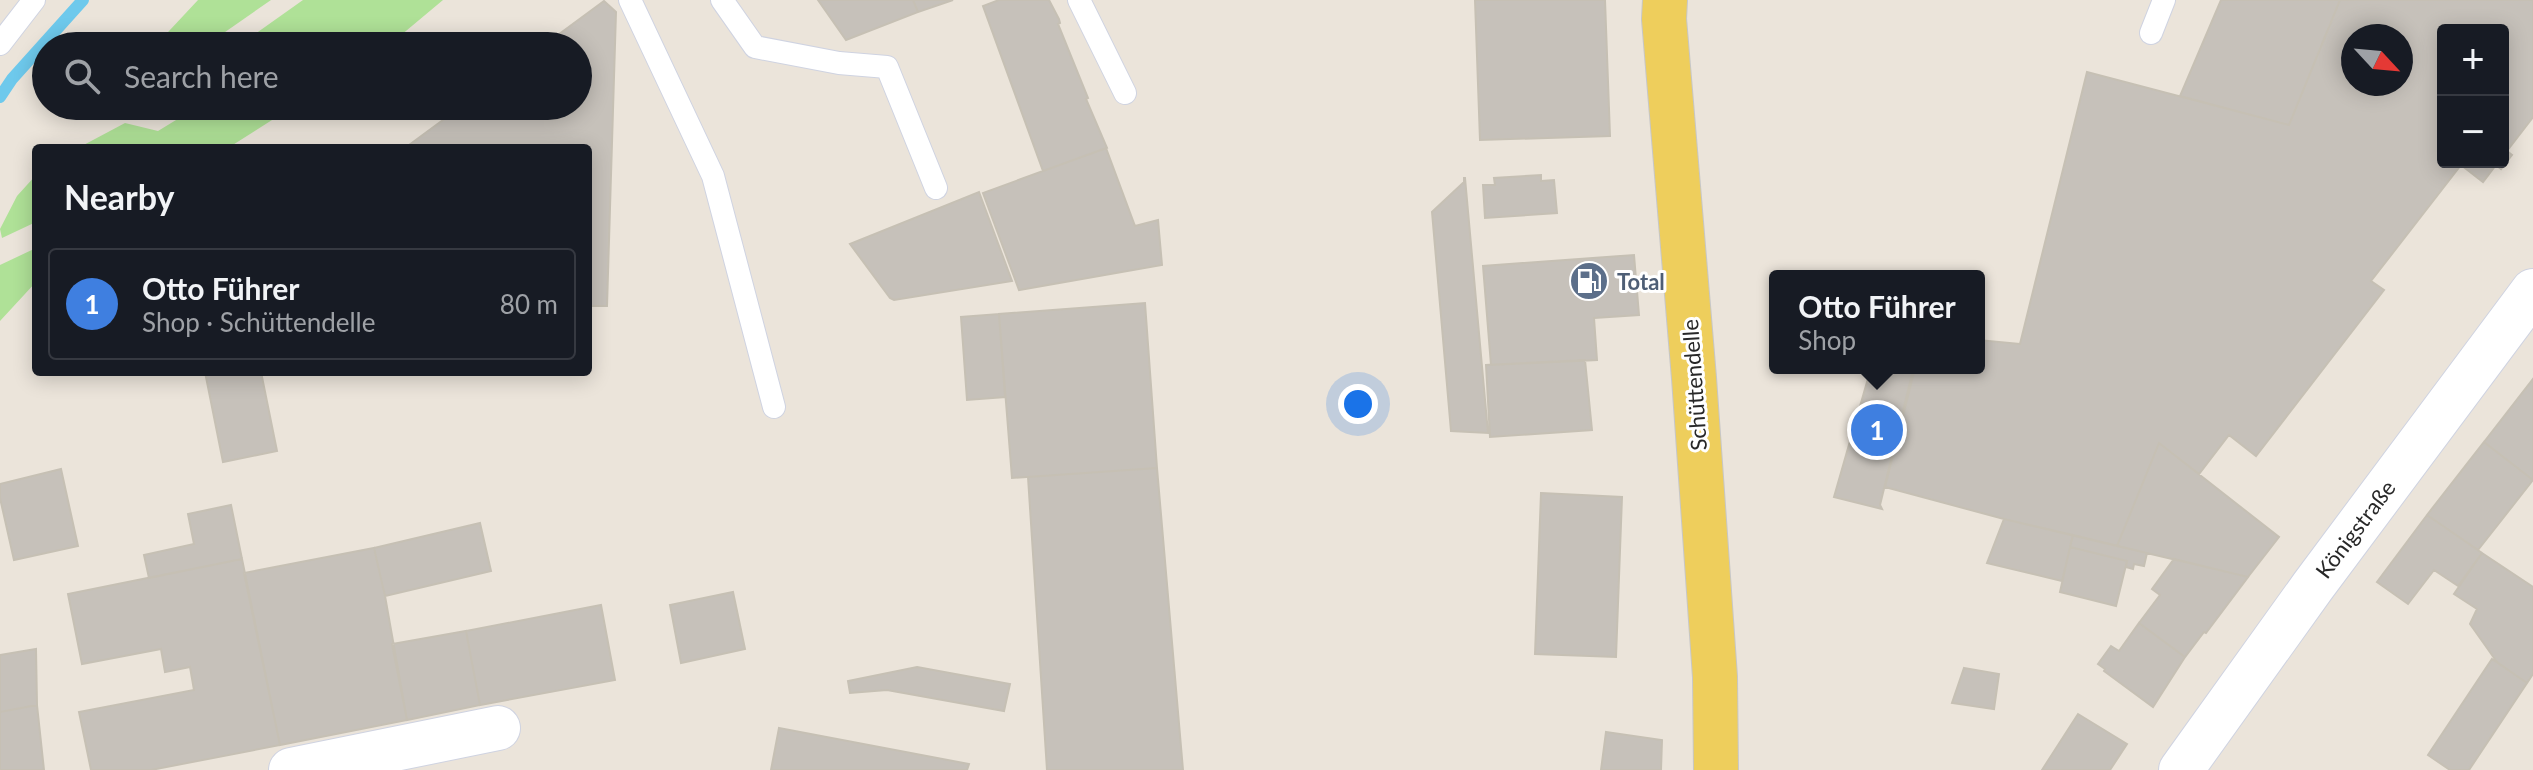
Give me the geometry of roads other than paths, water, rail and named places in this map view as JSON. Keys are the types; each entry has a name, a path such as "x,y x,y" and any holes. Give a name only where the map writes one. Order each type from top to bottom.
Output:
{"main road":[{"name":"Schüttendelle","path":"1665,0 1714,662 1716,770"},
{"name":"Königstraße","path":"2181,770 2313,586 2533,291"},
{"path":"291,770 498,728"}],"lane":[{"path":"0,44 34,0"},
{"path":"630,0 713,176 774,407"},
{"path":"722,0 755,47 839,63 887,67 936,188"},
{"path":"1079,0 1125,93"},
{"path":"2151,33 2164,0"}],"waterway":[{"path":"54,32 83,0"},
{"path":"0,97 32,57"}],"place":[{"name":"Total","path":"1589,281"},
{"name":"Otto Führer","path":"1877,430"}]}
